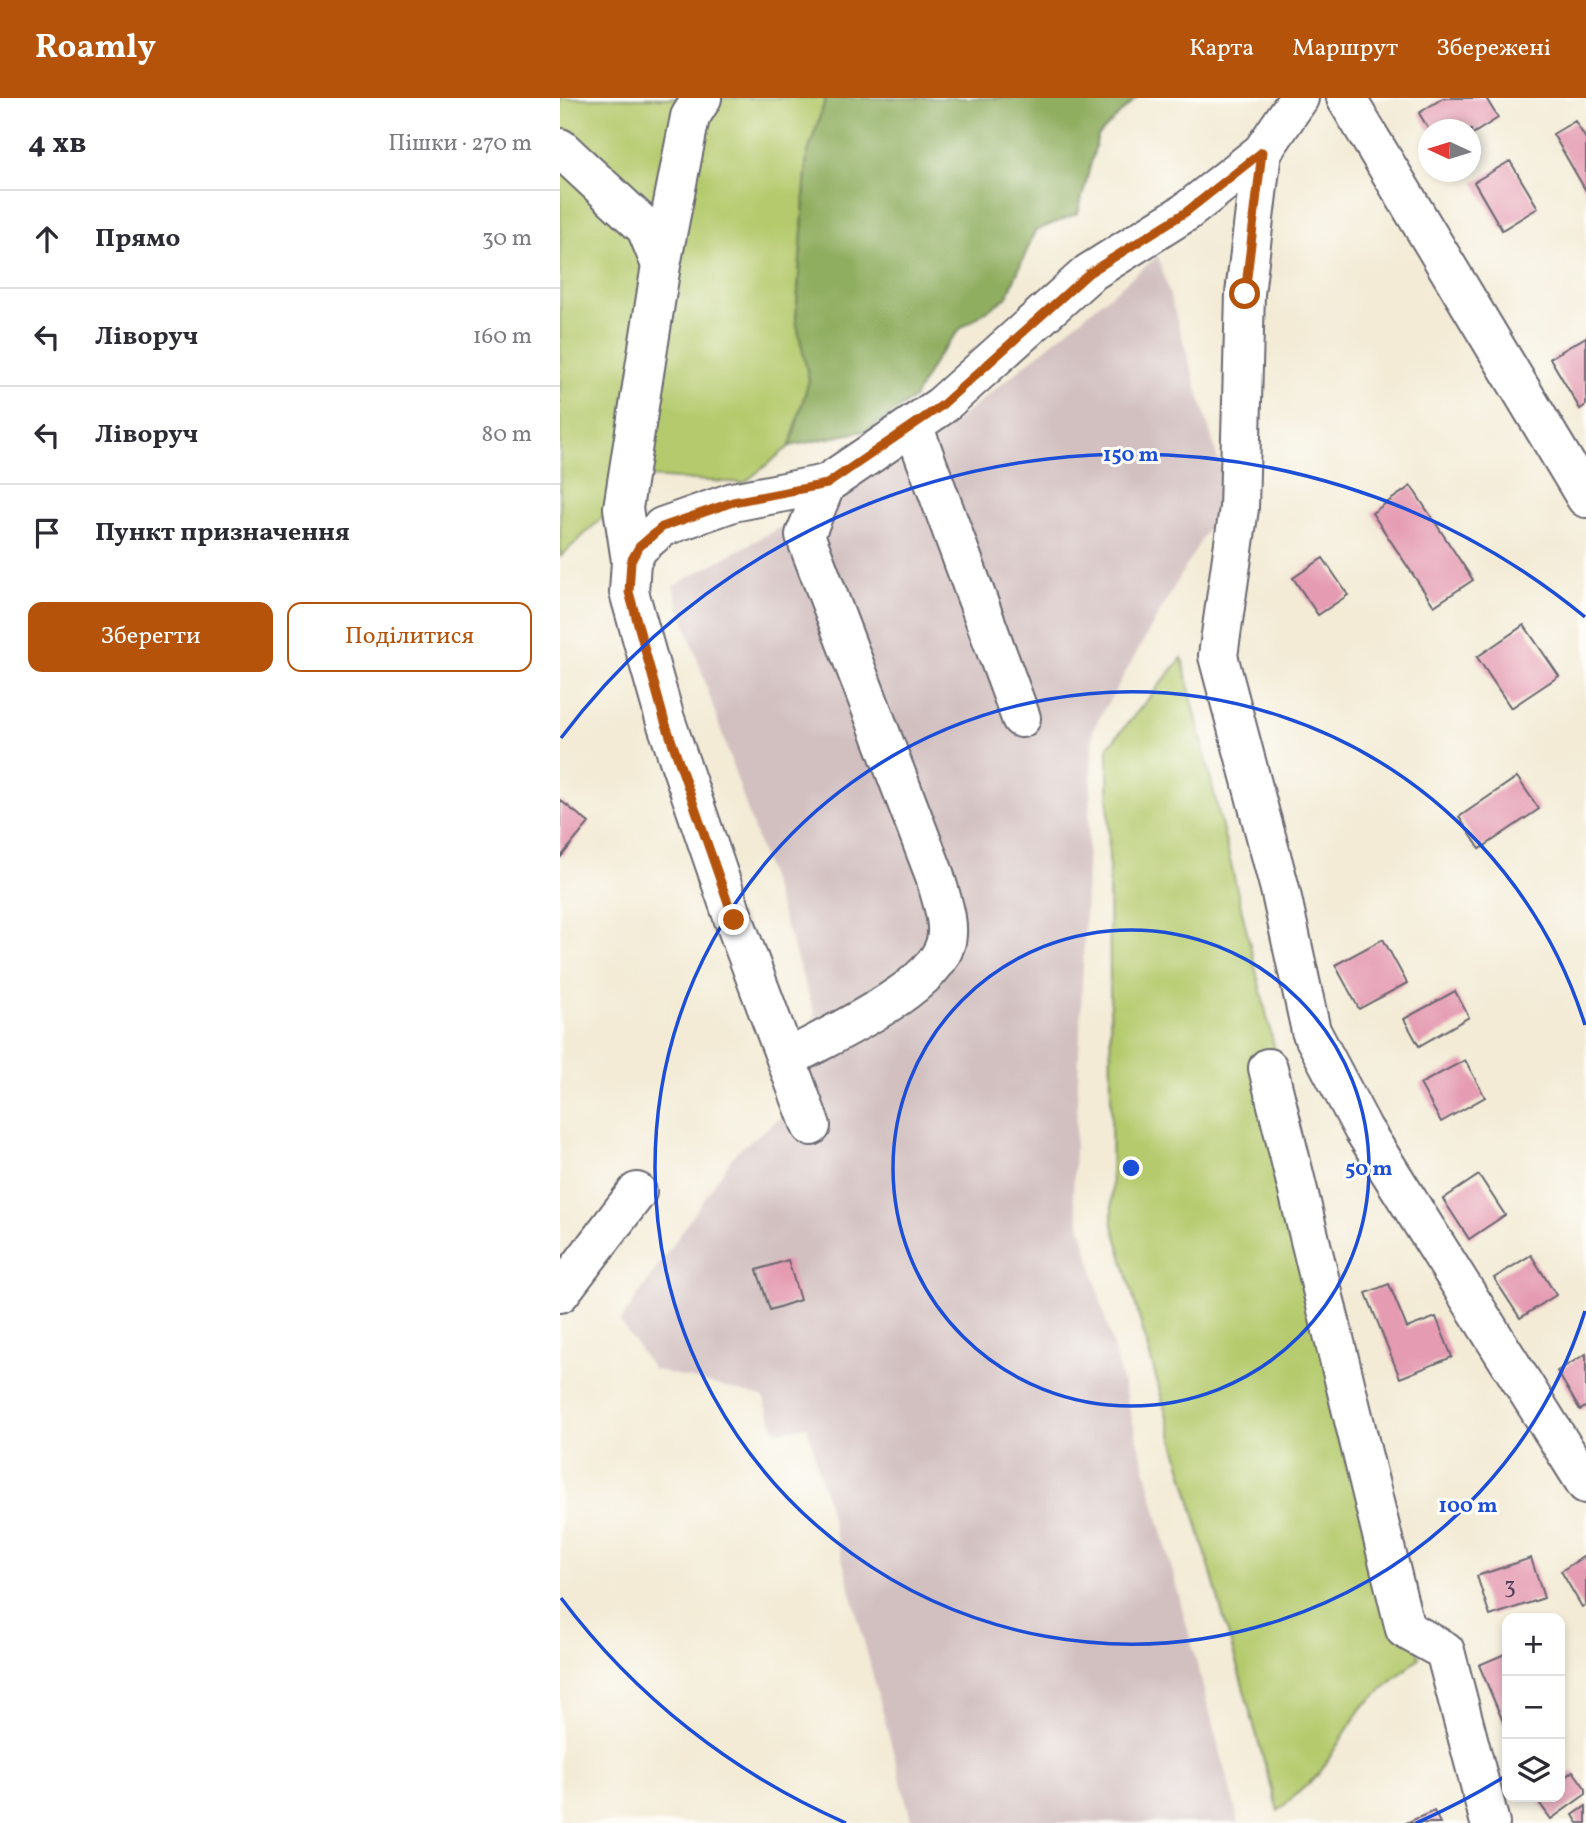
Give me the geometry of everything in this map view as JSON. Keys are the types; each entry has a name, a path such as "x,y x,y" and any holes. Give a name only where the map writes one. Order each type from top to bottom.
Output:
{"street":[{"path":"702,98 690,117 661,265 623,508 631,561 629,592 664,719 734,920 811,1126"},
{"path":"631,561 639,547 662,527 733,502 827,484 941,406 1089,273 1186,212 1262,152 1299,98"},
{"path":"1346,98 1586,498"},
{"path":"560,148 646,229 661,265"},
{"path":"1262,152 1245,294 1239,508 1218,656 1280,890 1311,1031 1363,1129 1586,1484"},
{"path":"913,425 1021,718"},
{"path":"787,1059 882,1007 936,964 946,943 946,919 935,876 805,535 827,484"},
{"path":"1268,1068 1405,1629 1445,1651 1490,1823"},
{"path":"560,1293 637,1192"}],"shaded area":[{"path":"1158,256 1228,493 1093,729 1073,1196 1239,1823 912,1823 807,1426 776,1432 763,1397 653,1369 620,1322 736,1152 784,1115 815,1014 673,586 921,450"}],"green space":[{"path":"560,98 826,98 807,156 796,320 809,380 790,446 744,483 646,477 560,557"},
{"path":"826,98 1136,98 1098,136 1078,213 1035,231 1007,297 960,329 937,357 914,398 869,430 790,446 809,380 796,320 807,156"},
{"path":"1182,658 1419,1658 1361,1708 1319,1774 1278,1811 1112,1221 1108,747"}],"building":[{"path":"1443,98 1486,98 1498,118 1481,129 1481,119 1423,119 1419,113"},
{"path":"1575,121 1586,139 1586,191 1553,134"},
{"path":"1510,161 1538,208 1502,230 1474,182 1481,182 1481,178"},
{"path":"1586,337 1586,405 1580,409 1550,358"},
{"path":"1411,486 1473,580 1434,606 1372,513"},
{"path":"1323,558 1348,595 1318,615 1293,578"},
{"path":"1524,625 1559,676 1511,708 1477,657"},
{"path":"1517,777 1539,809 1480,849 1459,817"},
{"path":"560,800 589,823 560,858"},
{"path":"1383,939 1407,983 1359,1009 1335,965"},
{"path":"1455,991 1469,1017 1419,1046 1404,1019"},
{"path":"1465,1060 1485,1097 1441,1122 1420,1084"},
{"path":"1479,1175 1505,1215 1469,1239 1443,1199"},
{"path":"1531,1255 1556,1295 1520,1318 1494,1278"},
{"path":"788,1260 800,1300 770,1310 757,1270"},
{"path":"1389,1284 1407,1328 1436,1317 1452,1357 1400,1378 1366,1293"},
{"path":"1586,1354 1586,1407 1580,1410 1557,1371"},
{"path":"1583,1557 1586,1562 1586,1605 1582,1607 1561,1571"},
{"path":"1531,1558 1544,1598 1490,1616 1477,1576"},
{"path":"1502,1655 1502,1719 1479,1665"},
{"path":"1573,1771 1586,1789 1586,1794 1551,1819 1539,1802 1565,1802 1565,1777"},
{"path":"1586,1806 1586,1823 1578,1823 1573,1815"},
{"path":"1434,1811 1440,1823 1406,1823"}],"route":[{"path":"734,920 664,719 629,592 631,561 639,547 662,527 733,502 827,484 941,406 1089,273 1186,212 1262,152 1245,294"}]}
